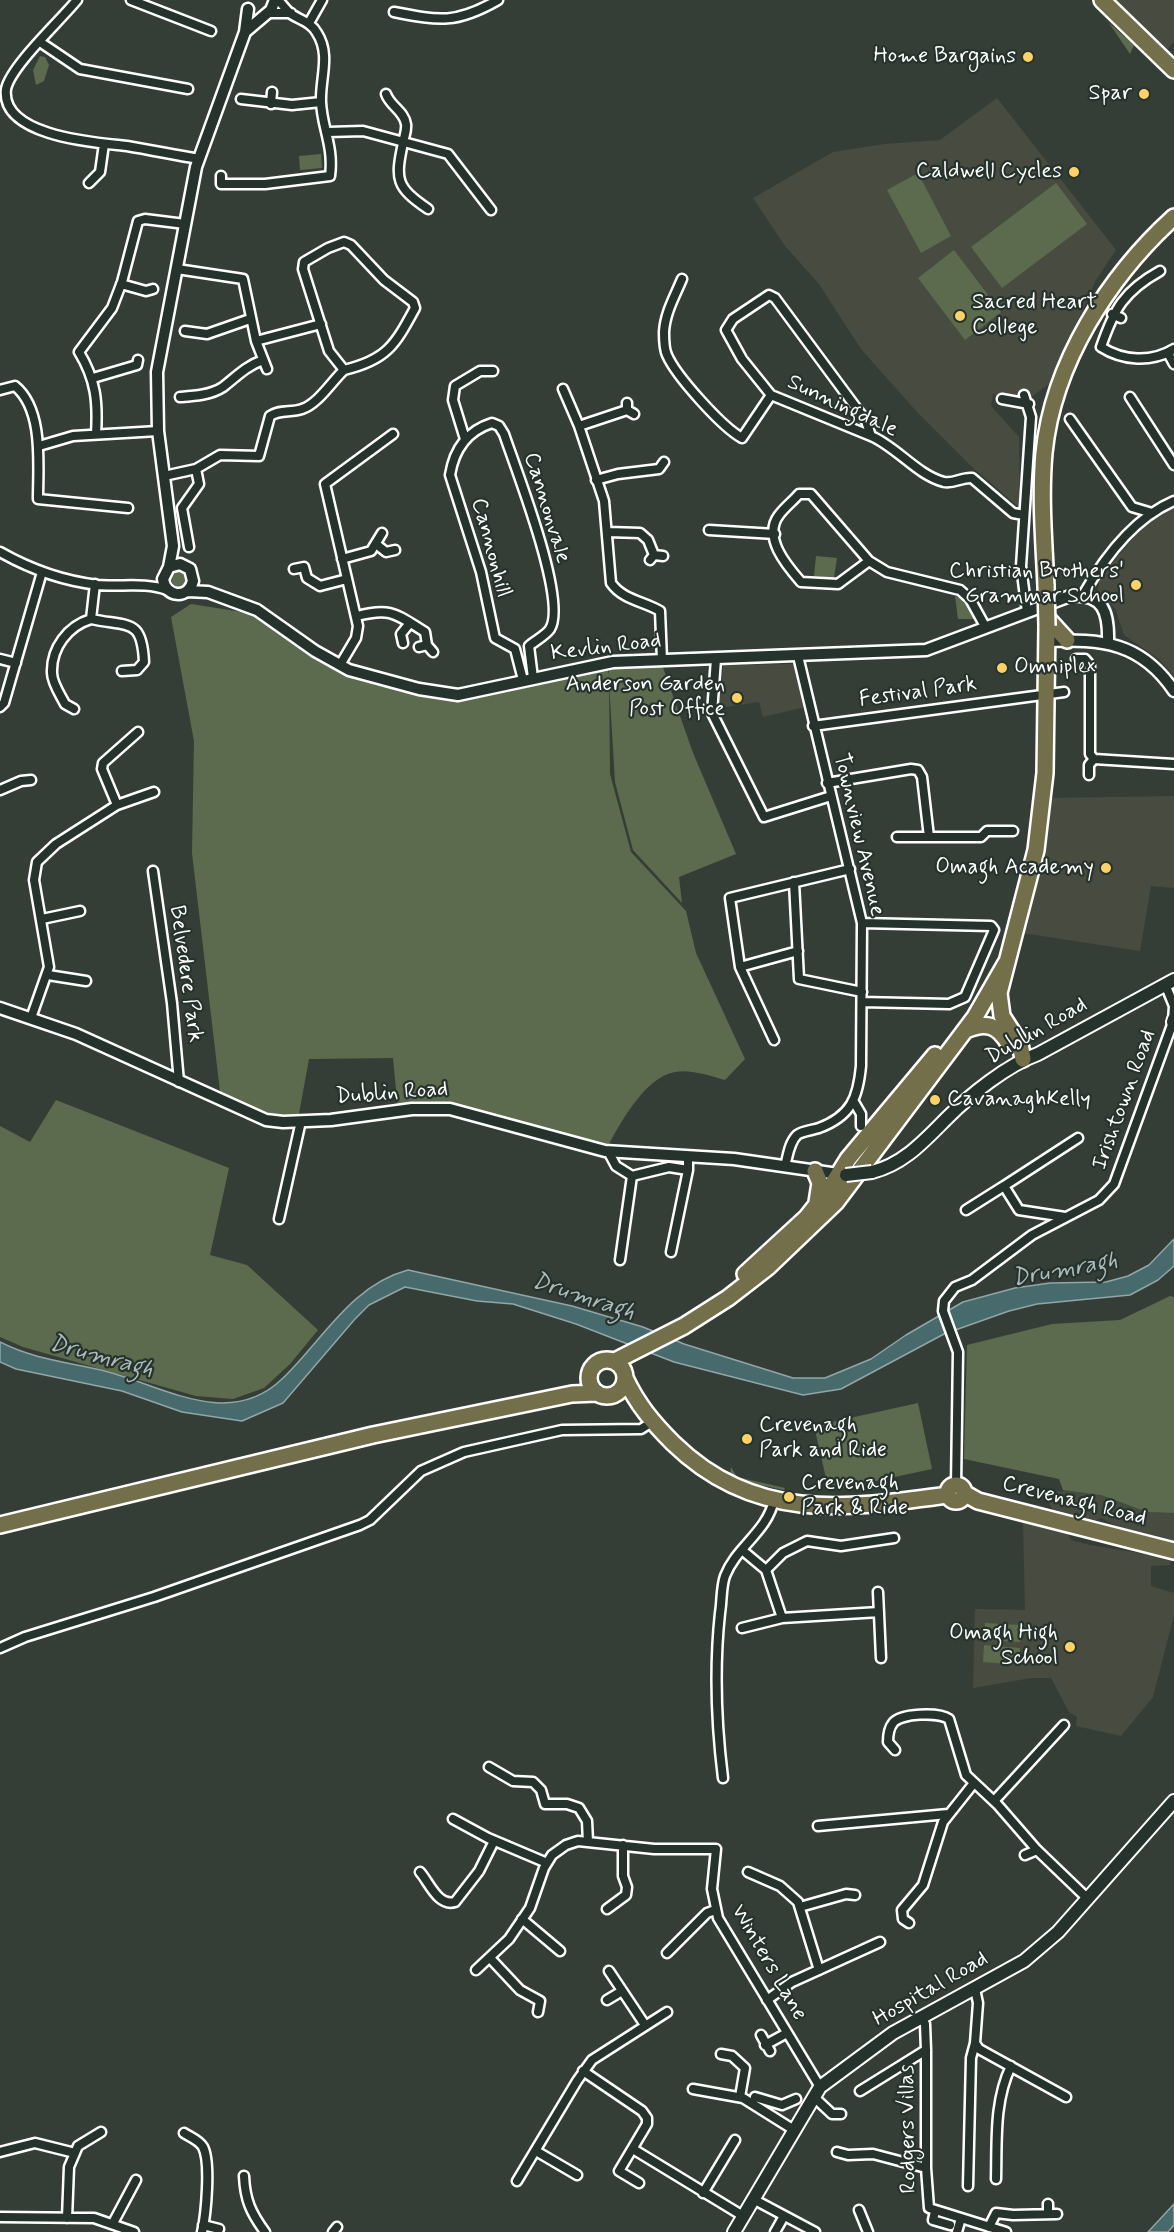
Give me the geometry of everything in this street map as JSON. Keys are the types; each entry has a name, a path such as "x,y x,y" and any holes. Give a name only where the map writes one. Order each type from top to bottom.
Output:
{"highway":[{"path":"1102,0 1174,70"},
{"path":"1023,1059 1020,1044 1002,1016 999,993 1025,900 1036,850 1044,773 1049,628 1042,515 1044,452 1058,393 1080,340 1111,288 1143,247 1174,217"},
{"path":"1047,663 1066,640 1049,628"},
{"path":"572,1394 585,1385 590,1370 597,1362 609,1359 626,1363 698,1317 768,1267 836,1202 965,1030 991,991 1006,963"},
{"path":"698,1317 815,1207 842,1175 848,1159 959,1025 991,991"},
{"path":"965,1030 978,1024 993,1025 1001,1031 1014,1054 1023,1059"},
{"path":"815,1171 821,1191 815,1207"},
{"path":"0,1526 373,1435 572,1394 597,1393 605,1396 614,1394 621,1389 626,1363"},
{"name":"Crevenagh Road","path":"626,1363 636,1402 652,1422 689,1458 718,1479 774,1500 855,1507 956,1491 978,1501 1174,1551"},
{"path":"588,1378 597,1393"},
{"path":"614,1394 636,1402"}],"main road":[{"name":"Dublin Road","path":"842,1175 872,1172 892,1165 911,1153 958,1107 1023,1059 1038,1054 1170,982"},
{"name":"Hospital Road","path":"734,2232 817,2092 893,2033 1024,1961 1058,1932 1174,1801"}],"street":[{"path":"76,0 11,75 5,92 7,104 15,116 38,131 199,159"},
{"path":"131,0 211,31"},
{"path":"221,176 221,184 265,184 330,176 328,132 321,102 325,70 324,48 317,32 309,23 291,13 277,0 266,14 245,32"},
{"path":"309,23 322,0"},
{"path":"394,12 452,20 473,15 498,0"},
{"path":"247,4 254,14 291,13"},
{"path":"148,586 162,579 169,567 173,546 158,431 157,372 199,159 245,32 247,4"},
{"path":"40,42 80,69 97,74 188,89"},
{"path":"271,104 272,92"},
{"path":"386,94 388,101 405,117 407,128 397,177 401,188 428,209"},
{"path":"241,99 271,104 321,102"},
{"path":"328,132 363,131 448,154 457,162 491,210"},
{"path":"89,183 100,172 104,144"},
{"path":"96,434 98,406 93,378 80,352 112,308 138,221 145,219 186,224"},
{"path":"164,476 196,469 220,455 259,456 270,416 275,412 302,409 312,403 344,369 366,364 384,355 404,328 415,308 413,302 384,280 351,245 344,242 304,262 303,269 329,351 344,369"},
{"path":"177,269 243,279 250,319 265,364 238,373 221,388 209,393 180,397"},
{"path":"1160,271 1138,283 1101,347 1124,358 1171,351 1174,364"},
{"path":"682,279 666,316 665,345 667,355 699,400 730,432 742,438 771,395"},
{"path":"121,284 146,291 153,289"},
{"name":"Sunningdale","path":"871,436 866,421 775,298 769,295 734,319 726,330 742,359 771,395 871,436 881,440 935,479 949,483 965,477 972,478 1013,513 1024,515"},
{"path":"185,331 207,334 250,319"},
{"path":"256,341 321,324"},
{"path":"93,378 137,365 138,360"},
{"path":"465,439 453,400 455,386 480,371 493,371"},
{"path":"0,390 15,386 22,392 37,431 38,499 128,508"},
{"path":"563,389 579,426 604,501 611,583 617,592 629,599 648,604 660,611 662,660"},
{"path":"1130,397 1174,465"},
{"path":"1002,399 1026,400 1031,417 1021,566 1028,612"},
{"path":"579,426 629,409"},
{"path":"1070,419 1132,507 1152,513"},
{"name":"Cannonvale","path":"485,425 496,424 504,434 537,526 548,573 553,616 550,628 529,646 528,679"},
{"name":"Cannonhill","path":"485,425 465,439 452,460 450,475 481,572 495,638 515,649 528,679"},
{"path":"39,446 73,436 158,431"},
{"path":"340,665 356,638 357,616 325,484 393,434"},
{"path":"596,480 618,474 663,468"},
{"path":"189,547 182,508 199,484 196,469"},
{"path":"869,561 838,584 801,582 778,554 775,534 777,516 800,494 811,494 869,561 887,572 960,590 970,599 986,628"},
{"path":"1108,643 1108,623 1105,610 1094,597 1083,595 1122,540 1152,513 1174,501"},
{"path":"709,530 775,534"},
{"path":"608,532 640,533 648,540 656,557"},
{"path":"342,559 371,551 382,533"},
{"path":"376,544 386,552 395,550"},
{"path":"0,552 42,572 95,584 148,586 177,594 188,591 193,577 190,569 183,565 173,546"},
{"path":"169,567 183,565"},
{"path":"294,569 304,567 307,578 320,586 347,579"},
{"path":"0,707 4,703 42,572"},
{"name":"Kevlin Road","path":"193,577 208,592"},
{"path":"162,579 167,590"},
{"path":"91,619 95,584"},
{"name":"Kevlin Road","path":"188,591 208,592 257,610 340,665 397,684 458,695 604,663 926,650 1070,596 1083,595"},
{"path":"357,616 380,610 410,623 425,632 426,648"},
{"path":"74,709 65,704 52,674 59,642 75,624 91,619 137,630 141,635 144,662 137,670 122,671"},
{"path":"403,644 401,634 410,623"},
{"path":"1066,640 1108,643 1123,647 1153,664 1174,691"},
{"name":"Townview Avenue","path":"798,656 862,923 860,1078 854,1102"},
{"path":"0,659 16,663"},
{"path":"716,659 712,713 764,817 831,796"},
{"path":"1076,659 1085,659 1090,665 1090,754 1094,759 1174,764"},
{"name":"Festival Park","path":"813,726 1064,692"},
{"path":"117,805 102,769 104,764 138,732"},
{"path":"1089,775 1089,765 1094,759"},
{"path":"827,783 911,769 918,770 922,777 929,837"},
{"path":"0,790 21,781 31,780"},
{"path":"31,1018 48,975 48,948 34,880 37,862 42,855 117,805 154,792"},
{"path":"897,837 981,837 987,831 1013,831"},
{"path":"774,1040 740,967 730,898 850,869"},
{"name":"Belvedere Park","path":"153,871 173,1015 178,1082"},
{"path":"794,882 801,981 862,992"},
{"path":"42,919 80,911"},
{"path":"862,923 991,926 993,930 965,997 949,1004 862,1002"},
{"path":"740,967 798,951"},
{"path":"48,975 86,981"},
{"name":"Irishtown Road","path":"956,1491 957,1342 944,1311 944,1301 955,1287 972,1280 1032,1235 1099,1200 1119,1174 1173,1021 1174,1006 1170,982"},
{"name":"Dublin Road","path":"0,1008 76,1034 266,1120 301,1121 412,1109 450,1109 608,1152 785,1166 842,1175"},
{"path":"785,1166 790,1146 798,1134 834,1121 854,1102 860,1109 861,1126"},
{"path":"279,1219 301,1121"},
{"path":"966,1210 1078,1138"},
{"path":"608,1152 616,1166 632,1176 669,1167 688,1170"},
{"path":"671,1252 688,1170 688,1157"},
{"path":"620,1260 632,1176"},
{"path":"1004,1186 1019,1210 1065,1217"},
{"path":"0,1648 25,1637 154,1597 360,1525 370,1520 421,1472 464,1452 562,1430 640,1429 652,1422"},
{"path":"723,1778 716,1720 715,1659 724,1577 742,1550 766,1524 774,1500"},
{"path":"766,1570 783,1553 807,1541 841,1546 894,1538"},
{"path":"742,1550 766,1570 782,1618"},
{"path":"878,1592 881,1658"},
{"path":"742,1628 782,1618 879,1612"},
{"path":"896,1749 888,1742 892,1723 898,1719 935,1713 945,1716 955,1730 966,1775 994,1801 1037,1850 1088,1899"},
{"path":"994,1801 1064,1725"},
{"path":"489,1767 513,1781 533,1782 541,1790 545,1804 567,1804 579,1808 587,1821 588,1842"},
{"path":"909,1923 903,1919 902,1910 923,1885 932,1854 948,1814 974,1783"},
{"path":"818,1826 948,1814"},
{"path":"453,1819 494,1841 547,1863"},
{"path":"420,1872 445,1902 455,1902 479,1871 494,1841"},
{"path":"476,1970 509,1939 530,1908 547,1863 566,1845 588,1842 622,1845 622,1876 627,1887 626,1895 607,1909"},
{"name":"Winters Lane","path":"622,1845 654,1849 716,1849 712,1889 715,1910 787,2033 817,2092"},
{"path":"1025,1855 1037,1850"},
{"path":"748,1872 791,1893 800,1907 819,1970"},
{"path":"800,1907 846,1894 855,1895"},
{"path":"667,1953 707,1913 715,1910"},
{"path":"522,1919 560,1951"},
{"path":"767,2000 792,1982 880,1942"},
{"path":"490,1958 520,1990 540,2001 538,2012"},
{"path":"609,1971 645,2025"},
{"path":"968,2186 972,2058 978,2004 975,1989"},
{"path":"607,2000 622,1992"},
{"path":"517,2181 583,2071 592,2060 667,2012"},
{"name":"Rodgers Villas","path":"921,2017 925,2024 926,2168 929,2208 1006,2232"},
{"path":"761,2035 768,2048 787,2033"},
{"path":"975,2043 979,2049 1066,2097"},
{"path":"860,2091 926,2049"},
{"path":"721,2054 732,2056 745,2068 740,2097"},
{"path":"996,2179 999,2103 1001,2088 1011,2066"},
{"path":"583,2071 642,2111 647,2118 647,2124 619,2171 639,2183"},
{"path":"693,2089 740,2097 794,2130"},
{"path":"817,2092 832,2114 841,2114"},
{"path":"755,2097 782,2105 796,2098"},
{"path":"769,2116 773,2103"},
{"path":"67,2218 69,2167 78,2146 101,2132"},
{"path":"184,2133 199,2142 205,2154 207,2194 202,2228 219,2229"},
{"path":"703,2193 735,2140"},
{"path":"0,2152 35,2143 75,2153"},
{"path":"633,2149 743,2216"},
{"path":"536,2151 577,2175"},
{"path":"837,2152 848,2155 873,2154 926,2168"},
{"path":"244,2176 244,2198 250,2212 265,2232"},
{"path":"113,2223 136,2180"},
{"path":"753,2199 812,2231"},
{"path":"989,2227 996,2212 1013,2215 1053,2214 1048,2204"},
{"path":"859,2210 866,2231"},
{"path":"935,2211 933,2220 950,2225"},
{"path":"775,2232 784,2216"},
{"path":"0,2217 94,2218 134,2232"},
{"path":"957,2232 961,2218"}],"shaded area":[{"path":"1109,0 1174,0 1174,41 1168,49"},
{"name":"Sacred Heart College","path":"997,98 1116,250 1096,280 1049,384 1026,401 993,394 991,406 1019,437 1020,508 972,467 917,412 861,349 819,284 785,246 753,198 833,152 884,144 940,140"},
{"name":"Christian Brothers' Grammar School","path":"1174,505 1174,676 1159,659 1124,635 1115,608 1098,591 1099,579 1128,544 1155,516"},
{"path":"794,664 805,707 763,717 759,702 719,708 723,665"},
{"name":"Omagh Academy","path":"1174,796 1174,888 1151,886 1140,951 1022,933 1043,850 1049,798"},
{"path":"1069,1489 1101,1495 1147,1512 1174,1513 1174,1542 1117,1526 1101,1518 1094,1521 1053,1511 1047,1498 1052,1493"},
{"name":"Omagh High School","path":"1023,1522 1067,1531 1071,1540 1090,1545 1170,1558 1170,1565 1151,1566 1151,1586 1174,1593 1174,1615 1153,1697 1121,1736 1076,1726 1077,1717 1069,1712 1051,1678 1031,1678 973,1688 975,1609 1025,1610"}],"green space":[{"path":"1109,23 1134,45 1130,54"},
{"path":"40,56 45,57 49,65 44,81 36,85 33,70"},
{"path":"321,154 322,168 300,170 299,156"},
{"path":"918,173 951,236 921,253 887,190"},
{"path":"1056,183 1087,224 1002,288 971,247"},
{"path":"954,250 1001,312 965,340 918,278"},
{"path":"816,556 837,558 834,578 814,576"},
{"path":"179,571 185,573 187,579 185,585 179,587 173,585 171,579 173,573"},
{"path":"955,596 965,600 975,619 958,619"},
{"path":"191,604 255,614 326,662 456,699 475,698 607,666 609,675 609,664 661,662 693,753 736,854 679,877 682,903 633,850 615,782 609,681 610,774 631,852 686,911 696,953 745,1059 725,1080 687,1071 675,1072 653,1083 634,1104 605,1151 473,1113 398,1111 393,1058 309,1059 298,1119 283,1122 221,1100 192,853 194,741 171,617"},
{"path":"56,1100 229,1168 210,1255 247,1265 318,1330 290,1364 264,1388 233,1399 196,1396 23,1347 0,1337 0,1126 30,1142"},
{"path":"1170,1296 1174,1297 1174,1513 1147,1512 1101,1495 1063,1490 1059,1479 964,1459 967,1345 1052,1324 1120,1320"},
{"path":"918,1403 932,1469 829,1491 814,1426"},
{"path":"731,1467 737,1477 785,1488 784,1490 746,1482 730,1475"},
{"path":"985,1623 1022,1625 1020,1642 984,1640"},
{"path":"984,1645 1020,1648 1019,1665 983,1662"}],"water":[{"path":"1174,1239 1174,1266 1158,1280 1130,1295 1037,1304 1009,1311 944,1334 841,1389 803,1395 674,1362 576,1324 513,1304 477,1301 405,1287 369,1305 283,1403 242,1421 182,1412 122,1391 16,1369 0,1362 0,1342 37,1356 101,1370 193,1399 217,1403 239,1402 261,1394 282,1379 339,1316 370,1288 388,1277 408,1270 572,1306 643,1327 684,1344 793,1378 825,1378 871,1359 906,1335 963,1302 1015,1288 1050,1283 1106,1282 1128,1276 1149,1265"},
{"path":"1174,2204 1174,2225 1168,2232 1148,2232"}],"place":[{"name":"Home Bargains","path":"1028,57"},
{"name":"Spar","path":"1144,94"},
{"name":"Caldwell Cycles","path":"1074,172"},
{"name":"Sacred Heart College","path":"960,316"},
{"name":"Christian Brothers' Grammar School","path":"1136,585"},
{"name":"Omniplex","path":"1002,668"},
{"name":"Anderson Garden Post Office","path":"737,698"},
{"name":"Omagh Academy","path":"1106,868"},
{"name":"CavanaghKelly","path":"935,1100"},
{"name":"Crevenagh Park and Ride","path":"747,1439"},
{"name":"Crevenagh Park & Ride","path":"789,1497"},
{"name":"Omagh High School","path":"1070,1647"}],"water label":[{"name":"Drumragh","path":"1065,1271"},
{"name":"Drumragh","path":"583,1298"},
{"name":"Drumragh","path":"101,1358"}]}
